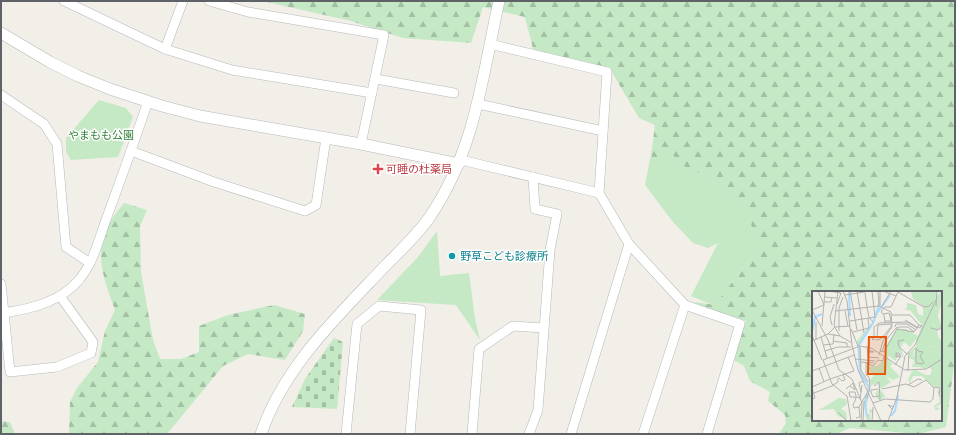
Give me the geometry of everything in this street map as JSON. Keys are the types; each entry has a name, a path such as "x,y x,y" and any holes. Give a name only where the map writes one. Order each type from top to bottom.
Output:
{"street":[{"path":"64,1 165,50 232,70 372,93"},
{"path":"165,50 183,1"},
{"path":"209,1 248,12 384,35 376,79 361,144"},
{"path":"261,434 280,389 301,360 323,332 419,231 442,196 460,162 473,125 499,1"},
{"path":"1,33 78,76 110,89 200,116 460,162 533,177 599,193"},
{"path":"490,44 607,72 599,193 629,244 686,305 740,324 707,434"},
{"path":"376,79 454,93"},
{"path":"1,95 44,124 56,144 66,246 90,263"},
{"path":"2,312 30,309 60,296 78,281 90,263 132,151 148,101"},
{"path":"478,104 603,131"},
{"path":"132,151 214,182 305,211 316,205 326,138"},
{"path":"529,434 538,410 550,250 557,214 535,209 533,177"},
{"path":"571,434 629,244"},
{"path":"1,284 2,312 10,372 57,367 91,353 92,342 60,296"},
{"path":"643,434 686,305"},
{"path":"346,434 357,324 379,306 421,310 410,434"},
{"path":"472,434 480,349 513,326 543,328"}],"green space":[{"path":"262,1 955,1 955,357 946,427 918,434 850,428 837,434 779,434 786,423 785,415 768,401 770,392 750,381 744,366 732,359 746,321 698,306 695,302 715,305 743,268 758,244 751,224 738,203 705,175 686,168 667,149 653,166 652,149 655,125 639,118 610,69 533,49 525,17 483,7 471,43 403,38 351,21"},
{"name":"やまもも公園","path":"99,100 126,108 133,117 118,157 71,160 66,152 66,138"},
{"path":"667,148 686,168 705,175 738,203 751,220 759,242 747,262 715,306 691,296 718,243 708,248 693,243 673,222 645,185 652,149 652,165"},
{"path":"124,203 147,210 140,226 141,272 153,340 160,359 181,359 199,352 199,326 228,315 274,305 305,314 303,331 285,360 248,354 223,366 167,434 69,434 70,402 77,388 98,362 105,331 115,310 109,295 102,267 102,242 113,217"},
{"path":"437,231 440,276 469,273 475,319 480,340 456,305 377,300 418,257"},
{"path":"334,338 343,342 337,409 292,407 305,379"},
{"path":"1,421 10,422 15,434 1,434"}],"place":[{"name":"可睡の杜薬局","path":"378,169"},
{"name":"野草こども診療所","path":"452,256"}]}
